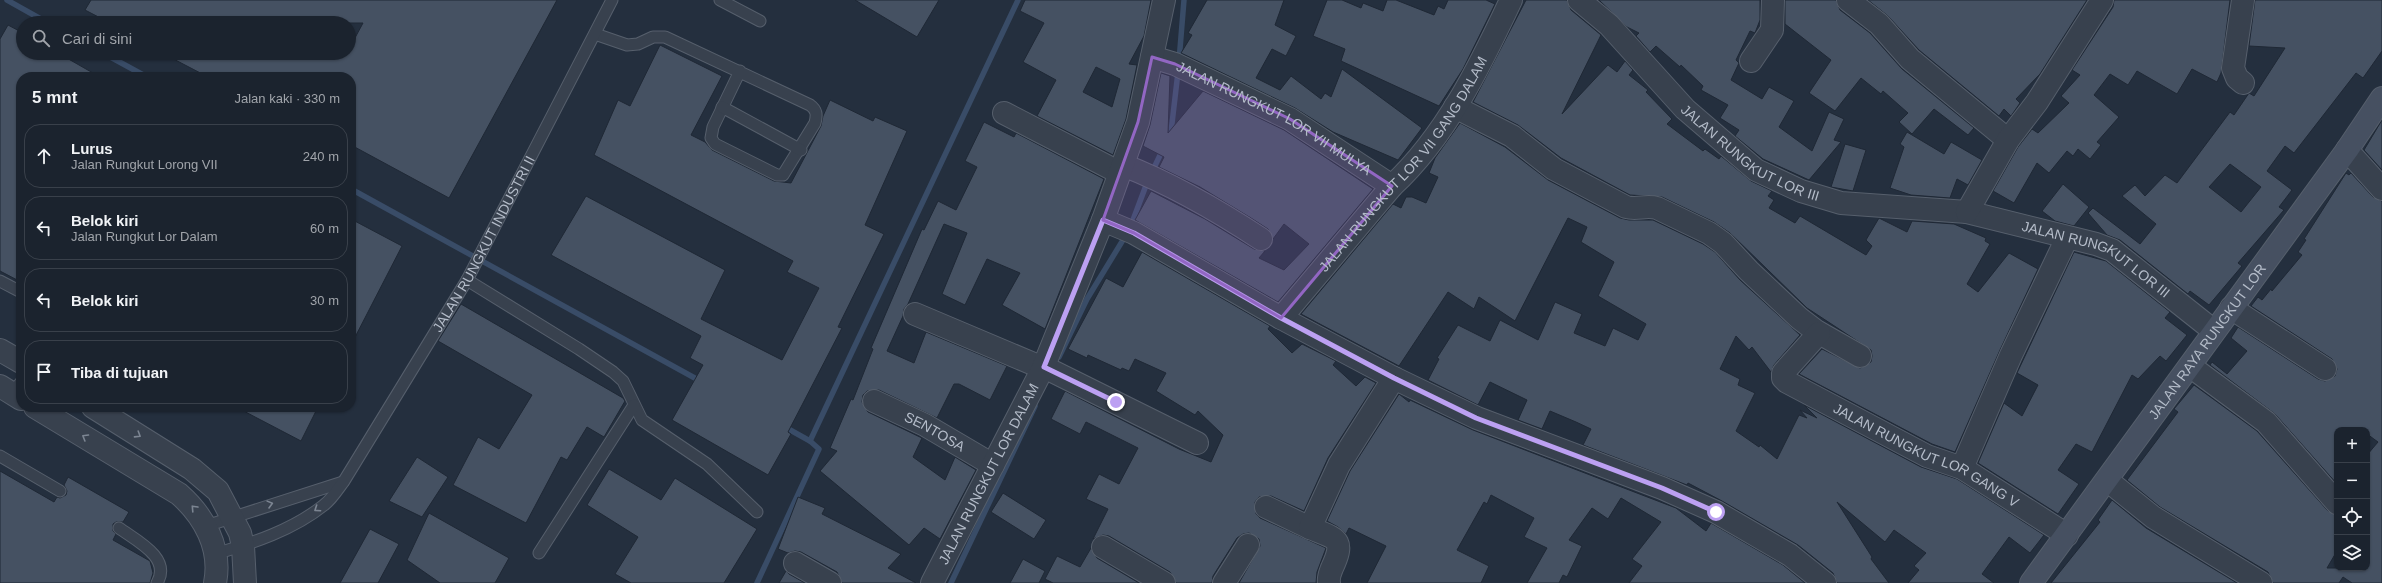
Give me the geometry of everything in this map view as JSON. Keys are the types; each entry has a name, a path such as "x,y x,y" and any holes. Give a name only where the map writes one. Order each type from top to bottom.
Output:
{"main road":[{"name":"JALAN RAYA RUNGKUT LOR","path":"2032,583 2346,150 2382,98"}],"street":[{"name":"JALAN RUNGKUT LOR DALAM","path":"932,583 993,466 1049,370 1120,227 1135,172 1138,122 1164,0"},
{"name":"JALAN RUNGKUT LOR VII GANG DALAM","path":"1281,318 1392,186 1406,173 1455,107 1493,38 1511,0"},
{"name":"JALAN RUNGKUT LOR III","path":"1579,0 1609,25 1685,109 1756,170 1794,189 1841,203 1967,212 2096,244 2112,250 2214,331"},
{"path":"1752,61 1772,30 1773,0"},
{"path":"1848,0 1879,24 1910,59 2008,140"},
{"path":"1967,212 2008,140 2037,102 2102,0"},
{"path":"2243,0 2233,68 2237,78 2243,82"},
{"name":"JALAN RUNGKUT LOR VII MULYA","path":"1152,57 1178,65 1290,119 1392,186"},
{"path":"1455,107 1512,136 1554,169 1626,207 1633,209 1649,206 1657,208 1708,233 1723,243 1749,271 1799,318 1819,333 1860,356"},
{"path":"1004,113 1135,172 1228,217 1261,239"},
{"path":"2346,150 2382,189"},
{"path":"1120,227 1281,318 1394,378 1476,418 1662,488 1716,512 1790,555 1825,583"},
{"path":"1962,468 2011,355 2067,238"},
{"path":"2231,308 2325,369"},
{"path":"915,314 1049,370 1197,443"},
{"name":"JALAN RUNGKUT LOR GANG V","path":"1819,333 1783,373 1783,378 1927,456 1962,468 2067,535"},
{"path":"0,350 16,359"},
{"path":"2190,366 2266,422 2334,500"},
{"path":"1310,528 1339,465 1394,378"},
{"name":"SENTOSA","path":"874,401 925,425 993,466"},
{"path":"43,412 179,494 196,509 206,526 215,554 215,583"},
{"path":"101,412 192,469 218,491 232,515 244,546 245,583"},
{"path":"2107,480 2153,517 2261,583"},
{"path":"1266,507 1333,538 1339,544 1340,551 1328,577 1329,583"},
{"path":"1224,583 1248,545"},
{"path":"1103,547 1164,583"},
{"path":"795,563 830,583"}],"lane":[{"name":"JALAN RUNGKUT INDUSTRI II","path":"215,554 244,546 303,519 325,504 344,481 467,280 612,0"},
{"path":"720,0 760,21"},
{"path":"595,34 627,45 638,44 653,37 666,37 740,71 814,108 816,118 801,150 786,173 780,176 715,144 711,134 722,107 740,71"},
{"path":"722,107 801,150"},
{"path":"467,280 579,349 613,372 623,381 642,420 682,445 708,464 757,512"},
{"path":"0,281 16,289"},
{"path":"539,553 634,405"},
{"path":"0,456 60,491"},
{"path":"206,526 232,515 319,491 344,481"},
{"path":"120,528 158,559 162,573 157,583"}],"highlighted area":[{"path":"1152,57 1175,64 1290,119 1392,186 1281,318 1134,233 1103,220 1138,122"}],"building":[{"path":"91,0 557,0 449,198 356,148 356,72 198,72 175,60 356,60 356,36 363,23 356,23 356,16 97,16 85,10"},
{"path":"855,0 939,0 917,37"},
{"path":"1025,0 1151,0 1144,36 1129,64 1137,65 1126,119 1113,155 1037,116 1056,80 1023,62 1044,23 1020,11","holes":["1096,67 1120,79 1112,107 1083,92"]},
{"path":"1207,0 1284,0 1275,25 1296,36 1286,56 1272,49 1256,78 1280,90 1291,76 1321,99 1325,93 1331,97 1342,69 1422,128 1398,160 1333,132 1295,108 1181,53 1192,35 1188,33"},
{"path":"1327,0 1342,0 1361,8 1363,3 1383,11 1387,0 1396,0 1434,15 1438,6 1444,9 1448,0 1486,0 1495,4 1463,69 1439,106 1341,61 1345,49 1313,36"},
{"path":"1526,0 1567,0 1571,10 1601,35 1562,114 1608,65 1617,72 1625,61 1633,70 1629,75 1648,90 1646,92 1672,119 1667,124 1703,151 1705,149 1719,159 1721,156 1751,181 1772,191 1768,196 1774,200 1769,208 1795,223 1800,216 1866,255 1872,246 1866,240 1879,218 1907,232 1912,221 1954,224 1986,238 1985,241 1990,244 1967,284 1978,292 2009,253 2038,269 1955,452 1932,444 1799,374 1822,349 1860,368 1871,362 1871,350 1807,308 1730,233 1714,222 1662,197 1630,195 1561,158 1518,125 1473,102"},
{"path":"1599,0 1760,0 1760,20 1755,33 1750,31 1736,60 1739,63 1731,80 1762,99 1769,87 1794,101 1779,127 1812,151 1829,112 1844,119 1834,140 1841,142 1809,180 1763,159 1735,136 1739,130 1720,118 1728,105 1701,90 1703,86 1681,65 1680,67 1656,46 1650,52 1636,36 1639,33 1627,27"},
{"path":"1785,0 1836,0 1840,10 1870,33 1902,69 1974,128 1968,135 1934,109 1912,134 1899,122 1908,113 1883,91 1881,94 1861,78 1835,111 1809,93 1831,60 1785,24"},
{"path":"1868,0 2087,0 2040,74 2016,99 2020,103 2011,116 2004,109 1999,116 1919,50 1888,16"},
{"path":"2114,0 2230,0 2221,73 2217,82 2192,69 2177,94 2137,71 2128,85 2110,74 2094,95 2119,117 2097,142 2101,145 2090,159 2078,149 2073,156 2067,151 2049,173 2037,163 2014,203 1993,191 2018,147 2032,129 2038,133 2069,103 2061,96 2080,75 2072,70 2113,7"},
{"path":"2255,0 2382,0 2382,51 2363,78 2356,73 2294,153 2285,146 2267,171 2292,190 2279,207 2284,210 2238,263 2242,266 2209,305 2190,291 2188,294 2120,240 2107,235 2088,213 2093,208 2140,244 2156,224 2122,196 2135,185 2145,196 2165,175 2177,183 2230,112 2234,115 2249,93 2254,96 2285,48 2249,46","holes":["2230,164 2261,187 2241,212 2209,187"]},
{"path":"8,25 16,29 16,60 70,60 91,72 16,72 16,279 0,271 0,39"},
{"path":"660,45 722,76 691,135 705,142 712,150 774,181 791,183 821,126 823,116 830,100 873,121 875,117 907,131 865,225 884,234 838,327 842,328 788,432 791,434 768,475 672,420 703,365 690,358 701,336 551,255 586,196 725,270 701,319 782,360 819,288 787,272 793,261 594,155 618,100 630,106"},
{"path":"1161,73 1170,76 1168,133 1203,91 1284,130 1373,189 1278,302 1135,220 1151,191 1205,219 1254,249 1265,251 1259,258 1284,270 1309,244 1284,224 1273,239 1268,229 1251,218 1200,187 1159,167 1164,157 1143,146 1150,125"},
{"path":"2382,120 2382,170 2364,150"},
{"path":"984,122 1014,137 1016,133 1104,179 1045,329 1002,305 1020,273 987,259 965,305 942,294 967,233 944,224 908,304 904,309 903,316 887,351 914,363 926,332 1007,366 990,400 959,384 954,384 937,418 879,390 867,391 863,395 862,402 868,412 922,438 913,457 945,480 955,457 976,470 940,539 924,528 909,545 820,471 837,451 830,448 851,399 853,400 873,349 871,348 922,229 924,230 938,201 956,210 977,167 965,161"},
{"path":"1460,123 1505,147 1548,180 1620,218 1629,220 1653,220 1703,244 1715,252 1740,280 1800,335 1774,365 1771,372 1752,347 1749,350 1736,336 1720,369 1740,379 1738,385 1755,393 1736,431 1759,447 1760,445 1777,459 1799,415 1807,418 1800,410 1817,418 1804,405 1921,467 1957,479 2044,535 2030,553 2009,537 1982,574 1994,583 1908,583 1919,570 1914,566 1926,553 1894,530 1885,542 1837,502 1872,557 1871,559 1889,583 1837,583 1833,573 1798,545 1722,501 1688,483 1687,485 1583,445 1591,429 1550,411 1542,429 1518,420 1527,400 1490,382 1478,405 1428,380 1439,359 1437,358 1458,325 1490,341 1500,320 1538,340 1555,302 1582,314 1574,333 1605,346 1613,328 1638,340 1646,324 1598,296 1614,262 1581,242 1587,227 1568,218 1515,321 1479,297 1474,309 1448,292 1399,366 1301,314 1393,204 1401,208 1406,197 1412,197 1426,203 1438,177 1429,173 1435,158"},
{"path":"1907,132 1944,154 1951,142 1982,160 1968,185 1957,179 1950,198 1911,195 1890,188 1904,147 1900,144"},
{"path":"1845,144 1866,150 1853,191 1831,187"},
{"path":"2346,173 2349,175 2351,173 2373,197 2382,201 2382,583 2352,583 2343,577 2339,583 2273,583 2268,572 2160,507 2127,480 2178,412 2174,409 2194,385 2257,431 2328,511 2334,514 2334,556 2327,568 2334,568 2334,571 2370,571 2370,451 2378,442 2370,436 2370,427 2334,427 2334,481 2275,414 2210,365 2212,362 2227,374 2247,351 2231,338 2238,327 2318,379 2325,381 2335,376 2337,369 2332,359 2251,306 2258,297 2262,300 2271,289 2272,291 2302,255 2298,252 2306,240 2304,239"},
{"path":"2063,184 2089,207 2074,226 2055,221 2042,211"},
{"path":"356,222 402,246 356,335"},
{"path":"1142,252 1270,326 1268,329 1292,353 1302,344 1336,361 1333,365 1356,386 1365,377 1376,383 1328,458 1304,511 1271,496 1259,497 1255,502 1256,514 1260,518 1326,548 1317,572 1316,583 1239,583 1260,546 1259,539 1249,533 1243,534 1237,538 1213,576 1212,583 1176,583 1170,572 1109,536 1103,535 1093,539 1108,509 1086,499 1099,474 1119,484 1138,448 1086,422 1080,434 1051,419 1065,391 1179,449 1211,462 1223,435 1198,411 1195,415 1156,391 1166,373 1135,359 1129,371 1122,368 1121,370 1088,355 1087,358 1068,349 1106,278 1123,287"},
{"path":"2074,252 2106,261 2170,312 2165,318 2187,335 2166,361 2160,356 2138,379 2132,375 2092,452 2076,444 2058,470 2079,484 2058,514 1978,463 2004,403 2022,416 2038,385 2017,373"},
{"path":"461,304 623,398 625,401 604,437 587,427 567,460 561,457 526,523 453,485 478,437 499,449 532,395 438,341"},
{"path":"1399,394 1409,402 1410,400 1473,430 1676,508 1706,531 1711,523 1783,565 1805,583 1629,583 1642,566 1632,559 1661,522 1621,498 1608,519 1592,508 1569,540 1582,546 1567,577 1563,575 1559,583 1527,583 1547,548 1524,537 1534,518 1491,495 1487,504 1484,502 1457,550 1489,566 1481,583 1367,583 1386,546 1349,528 1346,534 1338,527 1327,521 1350,471"},
{"path":"246,412 316,412 301,441"},
{"path":"417,457 448,477 422,517 389,501"},
{"path":"609,469 661,500 675,478 757,529 724,583 631,583 615,574 638,537 587,505"},
{"path":"0,471 54,502 57,497 60,498 66,495 67,491 64,485 68,477 129,512 123,522 116,522 113,524 113,531 116,534 113,540 150,561 153,573 150,583 0,583"},
{"path":"1003,493 1046,520 1034,539 991,512"},
{"path":"798,497 825,508 822,514 901,554 888,568 916,583 842,583 837,572 801,552 795,551 788,553 778,549"},
{"path":"2112,500 2146,528 2237,583 2051,583 2100,522 2098,520"},
{"path":"429,513 509,558 495,583 440,583 407,560"},
{"path":"370,529 399,544 378,583 340,583"},
{"path":"1091,548 1097,558 1139,583 1053,583 1045,579 1057,556 1080,567"},
{"path":"1023,559 1045,571 1039,583 1010,583"},
{"path":"786,571 789,574 805,583 779,583"}],"waterway":[{"path":"7,0 36,16"},
{"path":"810,441 1018,0"},
{"path":"1179,61 1184,0"},
{"path":"116,60 138,72"},
{"path":"1171,132 1178,72"},
{"path":"1152,172 1163,149"},
{"path":"1130,228 1148,180"},
{"path":"356,192 702,382"},
{"path":"1059,357 1087,299 1126,235"},
{"path":"951,583 1035,406"},
{"path":"757,583 819,449 810,441 783,426"}],"route":[{"path":"1116,402 1044,367 1103,220 1134,233 1281,318 1358,359 1476,418 1662,488 1716,512"}]}
